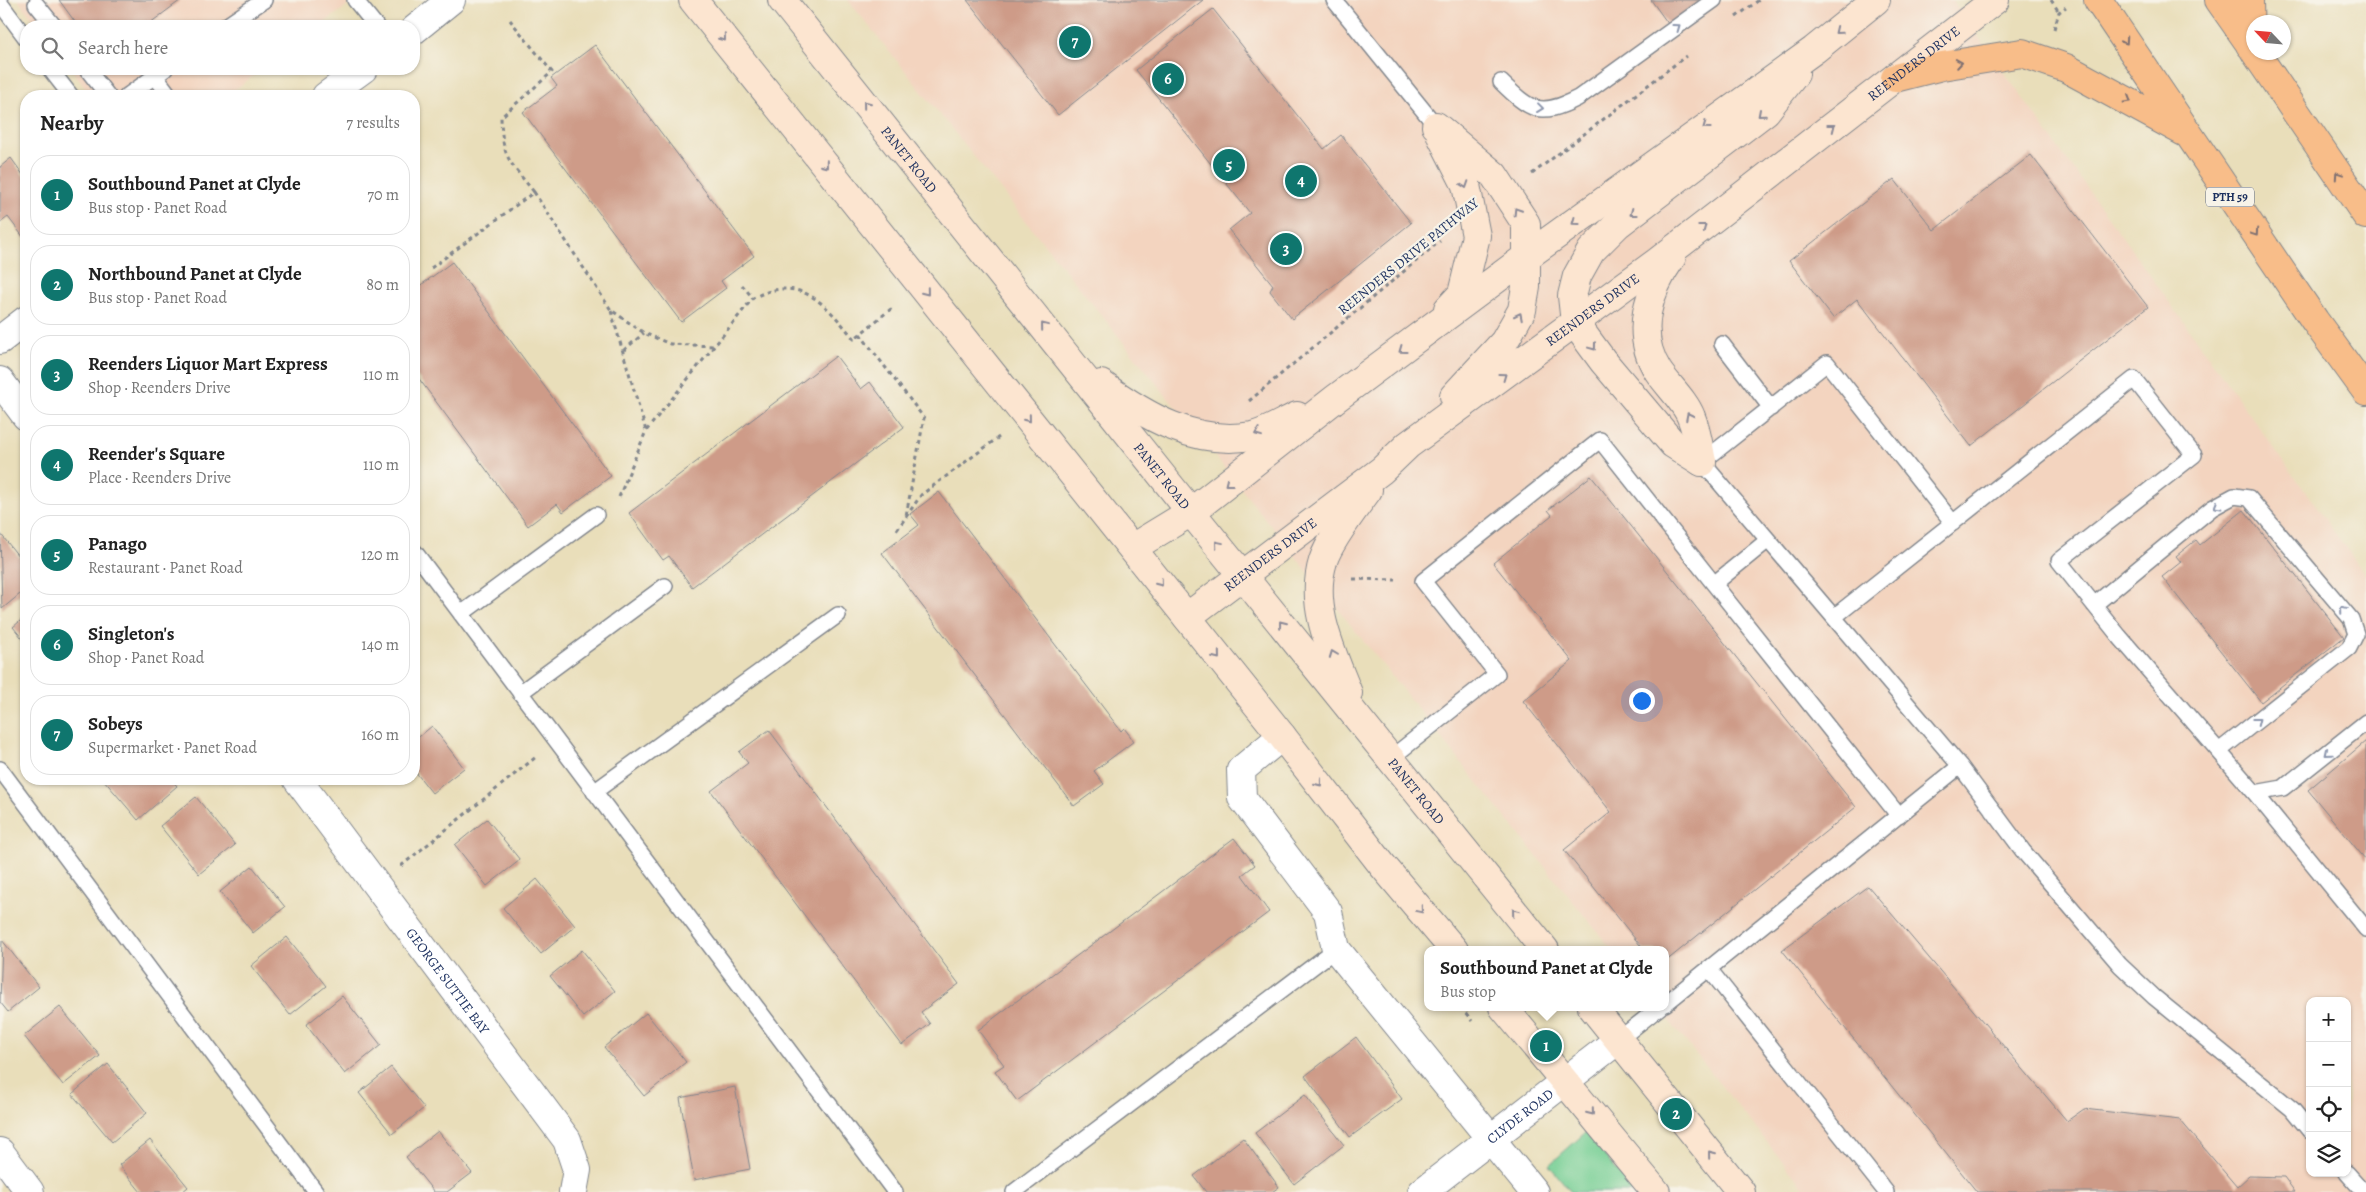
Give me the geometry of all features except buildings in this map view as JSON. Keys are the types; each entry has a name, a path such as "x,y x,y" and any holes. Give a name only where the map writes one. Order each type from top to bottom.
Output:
{"main road":[{"name":"PTH 59","path":"2098,0 2315,322 2366,391"},
{"path":"2219,0 2246,39"},
{"path":"2249,0 2250,15"},
{"path":"1895,78 1942,66 2022,53 2066,68 2188,135"},
{"path":"2260,60 2366,215"}],"street":[{"path":"420,25 451,0"},
{"path":"693,0 1188,618 1383,866 1451,946"},
{"name":"PANET ROAD","path":"782,0 1075,364 1191,512 1542,946"},
{"path":"1132,548 1191,512 1335,399 1526,257 1814,50 1876,0"},
{"name":"REENDERS DRIVE","path":"1188,618 1244,576 1284,542 1382,470 1408,445 1682,243 1995,0"},
{"path":"1702,462 1674,444 1604,361 1575,323 1572,296 1577,276 1591,251 1618,224 1766,111 1814,50"},
{"path":"334,90 355,75"},
{"path":"1408,445 1504,342 1522,310 1526,288 1526,224 1494,175 1436,126"},
{"path":"1424,334 1462,294 1476,236 1466,185 1436,126"},
{"path":"1682,243 1662,271 1654,289 1646,311 1644,330 1647,344 1657,369 1691,416 1702,462"},
{"path":"0,340 20,325"},
{"path":"1075,364 1120,398 1166,425 1205,438 1252,436 1335,399"},
{"path":"0,381 20,408"},
{"path":"1357,716 1326,636 1318,594 1323,560 1346,521 1382,470"},
{"path":"1282,736 1241,770 1242,798 1328,912 1336,949 1534,1192"},
{"name":"GEORGE SUTTIE BAY","path":"301,785 567,1140 577,1170 574,1192"},
{"path":"1506,1011 1656,1192"},
{"path":"1595,1011 1741,1192"},
{"name":"CLYDE ROAD","path":"1422,1192 1618,1040"},
{"path":"0,1152 30,1192"}],"lane":[{"path":"235,20 264,0"},
{"path":"355,0 371,20"},
{"path":"1334,0 1436,126"},
{"path":"1501,82 1524,104 1541,110 1563,106 1578,98 1714,0"},
{"path":"0,3 20,30"},
{"path":"36,4 49,20"},
{"path":"55,75 66,90"},
{"path":"92,75 103,90"},
{"path":"135,90 156,75"},
{"path":"161,75 168,90"},
{"path":"1722,344 1771,408"},
{"path":"1953,523 1827,363 1702,462 1960,766 2023,850 2120,965 2154,997 2292,1110 2306,1126"},
{"path":"1834,617 2134,379 2194,455 2059,561 2094,605 2255,793 2366,929"},
{"path":"1391,758 1496,674 1423,581 1600,440 1899,816"},
{"path":"2094,605 2212,508 2234,496 2249,498 2351,619 2356,634 2349,648 2219,751"},
{"path":"461,614 596,515"},
{"path":"1714,584 1768,540"},
{"path":"420,559 895,1192"},
{"path":"520,693 665,586"},
{"path":"594,792 838,615"},
{"path":"2255,793 2283,788 2366,722"},
{"path":"1669,1001 1960,766"},
{"path":"0,768 316,1192"},
{"path":"1014,1192 1336,949"},
{"path":"1708,969 1886,1192"},
{"path":"1618,1040 1655,1011"},
{"path":"2351,1177 2364,1192"}],"path":[{"path":"1735,18 1759,0"},
{"path":"2051,0 2059,12"},
{"path":"2051,36 2059,12 2067,6"},
{"path":"510,20 552,72 500,117 502,142 506,157 534,192 611,310 646,432"},
{"path":"1506,194 1688,54"},
{"path":"431,268 534,192"},
{"name":"REENDERS DRIVE PATHWAY","path":"1248,402 1472,215"},
{"path":"742,285 753,298"},
{"path":"619,497 646,432 753,298 768,290 797,289 818,299 834,314 854,339 892,308"},
{"path":"611,310 644,333 670,344 714,346"},
{"path":"624,350 644,333"},
{"path":"860,334 924,418 906,516"},
{"path":"897,530 921,495 999,437"},
{"path":"1351,579 1423,581"},
{"path":"377,886 556,740"}],"shaded area":[{"path":"18,0 355,0 328,20 33,20"},
{"path":"848,0 1952,0 2366,576 2366,1192 1807,1192 1661,1011 1669,1011 1669,946 1609,946"},
{"path":"76,75 255,75 234,90 87,90"}],"green space":[{"path":"1586,1132 1634,1192 1571,1192 1549,1165"}],"place":[{"name":"Sobeys","path":"1075,42"},
{"name":"Singleton's","path":"1168,79"},
{"name":"Panago","path":"1229,165"},
{"name":"Reender's Square","path":"1301,181"},
{"name":"Reenders Liquor Mart Express","path":"1286,249"},
{"name":"Southbound Panet at Clyde","path":"1546,1046"},
{"name":"Northbound Panet at Clyde","path":"1676,1114"}]}
